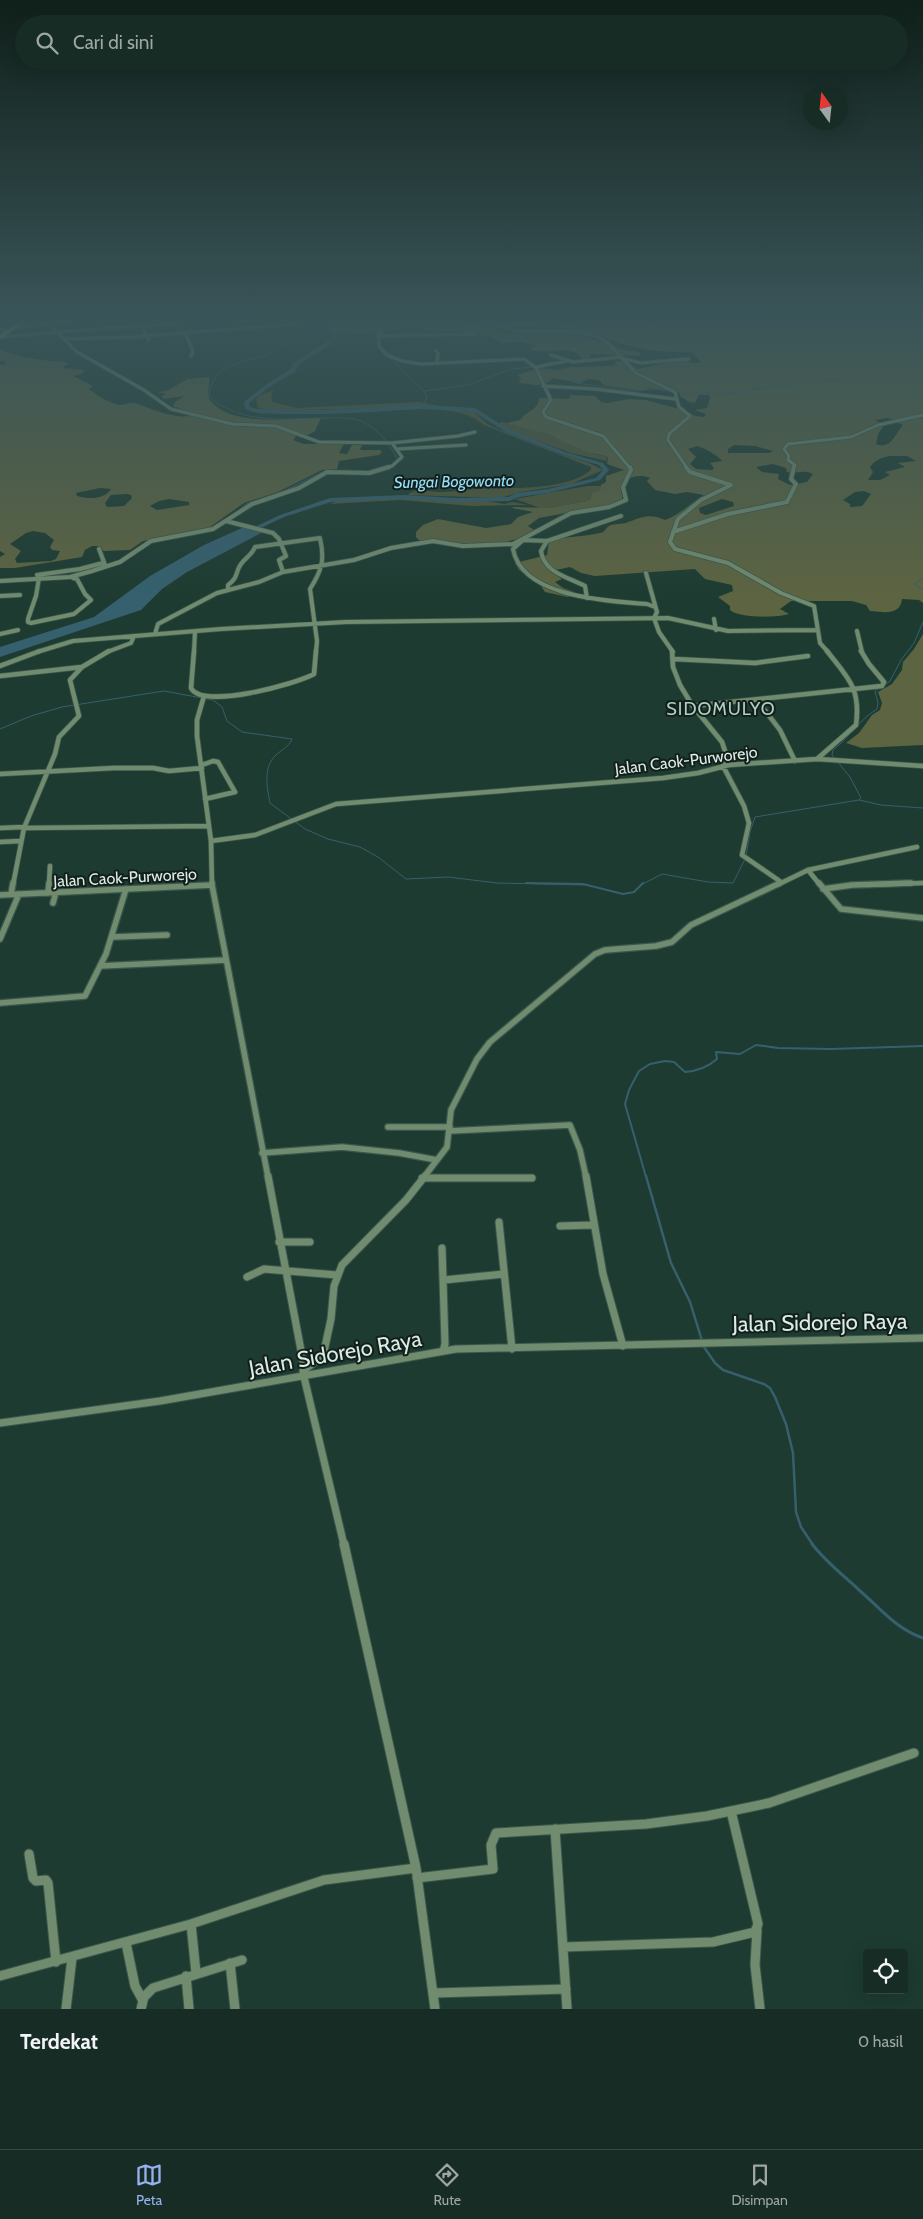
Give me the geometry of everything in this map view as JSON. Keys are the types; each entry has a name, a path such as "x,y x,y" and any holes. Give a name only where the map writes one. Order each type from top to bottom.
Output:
{"street":[{"path":"195,415 232,424 276,426 319,442 384,444 450,437 475,432"},
{"path":"545,415 548,419 603,436 631,470 623,487 627,499 610,507 571,513 525,540 515,547 513,552 528,574 566,593 654,605"},
{"path":"688,415 690,416 670,434 668,440 671,446 690,472 730,486 696,503 678,519 670,542 675,549 728,563 781,593 814,606 817,630 822,647 852,682 858,710 856,725 838,738 817,759"},
{"path":"673,532 728,514 787,502 796,484 791,479 791,473 795,466 788,460 789,456 784,449 788,444 851,438 870,428 923,415"},
{"path":"450,437 455,446"},
{"path":"0,579 72,571 105,565 124,560 152,541 206,532 252,504 299,488 327,472 360,474 392,466 402,457 391,443"},
{"path":"397,449 466,444"},
{"path":"155,634 158,624 216,593 259,582 283,572 354,560 396,547 433,541 462,546 493,546 513,544 525,540 547,541 622,516"},
{"path":"226,521 273,533 278,537 286,556 279,560 283,572"},
{"path":"195,632 192,690 203,699 280,688 310,677 315,671 317,650 310,589 320,575 322,565 323,551 319,538 254,548 252,554 240,565 236,579 228,585 228,589"},
{"path":"547,541 541,551 543,561 554,572 585,586 587,597"},
{"path":"100,548 105,565"},
{"path":"0,579 72,577 105,565"},
{"path":"646,573 652,585 654,605 657,612 654,618 659,632 671,648 674,659 672,667 693,706 722,742 726,754 723,766 744,806 749,823 742,855 758,868 781,882"},
{"path":"39,578 36,596 28,619 28,622 31,623 74,614 80,611 85,603 90,602 91,600 85,594 80,582 72,577"},
{"path":"0,596 20,595"},
{"path":"0,666 64,643 155,634 314,623 654,618 681,619 716,630 817,630"},
{"path":"714,619 716,630"},
{"path":"0,634 18,630"},
{"path":"693,706 853,690 884,684 867,664 858,646 857,631"},
{"path":"11,894 24,828 48,772 61,734 79,716 70,684 82,667 114,648 131,644 134,636"},
{"path":"674,659 755,663 808,656"},
{"path":"0,676 82,667"},
{"path":"203,699 197,720 197,736 211,841"},
{"path":"757,700 780,730 795,761"},
{"name":"Jalan Caok-Purworejo","path":"0,895 212,885 211,841 255,835 342,804 664,778 698,773 723,766 817,759 923,764"},
{"path":"0,774 149,768 169,771 202,767 213,761 218,762 235,792 205,799"},
{"path":"0,828 208,826"},
{"path":"0,842 20,841"},
{"path":"303,1374 323,1356 337,1275 356,1249 406,1200 446,1148 451,1110 483,1049 586,960 605,950 656,946 672,942 691,925 808,870 917,847"},
{"path":"48,893 50,866"},
{"path":"808,870 836,906 843,910 923,918"},
{"path":"823,889 852,885 923,882"},
{"path":"212,885 303,1374 326,1465 417,1873 435,2009"},
{"path":"0,1003 85,996 106,954 126,889"},
{"path":"54,903 56,892"},
{"path":"0,939 19,894"},
{"path":"112,937 167,935"},
{"path":"100,966 226,960"},
{"path":"388,1127 449,1129 570,1126 586,1171 593,1225 616,1325 623,1346"},
{"path":"262,1153 342,1148 399,1153 437,1160"},
{"path":"422,1178 532,1178"},
{"path":"499,1222 500,1248 512,1349"},
{"path":"560,1226 593,1225"},
{"path":"279,1242 310,1242"},
{"path":"442,1248 445,1344 443,1351"},
{"path":"247,1277 264,1268 337,1275"},
{"path":"444,1280 504,1274"},
{"name":"Jalan Sidorejo Raya","path":"0,1423 160,1401 303,1374 443,1351 678,1343 923,1338"},
{"path":"0,1976 192,1924 324,1880 493,1869 491,1845 496,1833 646,1824 730,1811 769,1803 914,1753"},
{"path":"730,1811 758,1924 754,1964 760,2009"},
{"path":"555,1829 567,2009"},
{"path":"30,1854 33,1878 36,1881 46,1880 48,1883 56,1962"},
{"path":"189,2009 192,1924"},
{"path":"564,1947 713,1942 757,1930"},
{"path":"126,1943 135,1986 142,2004"},
{"path":"66,2009 72,1958"},
{"path":"142,2004 146,1992 153,1988 242,1960"},
{"path":"230,1963 235,2009"},
{"path":"434,1993 566,1989"}],"green space":[{"path":"0,415 234,415 245,418 277,420 321,418 315,431 304,437 297,435 293,440 304,444 344,444 339,453 347,454 352,445 362,445 360,450 380,450 382,452 379,455 339,461 337,469 322,470 278,492 244,503 210,527 143,541 130,550 104,551 97,546 92,546 85,550 82,557 15,568 0,568 0,557 5,554 0,551","holes":["100,488 111,489 108,493 96,498 77,496 76,493","111,495 131,495 132,498 124,506 107,507 105,503","169,499 189,502 189,505 157,510 150,506 159,501","33,531 45,533 54,540 50,547 52,550 60,551 56,559 17,563 15,559 21,551 10,544 26,533"]},
{"path":"466,415 477,415 493,427 560,454 587,462 603,470 571,484 521,492 500,498 408,495 414,491 444,492 551,485 580,477 591,470 591,467 484,425"},
{"path":"526,415 693,415 704,417 705,415 923,415 923,603 919,600 902,599 901,604 895,611 886,612 870,611 866,605 852,601 791,601 780,609 789,614 767,617 749,616 734,613 730,610 730,606 718,597 733,591 732,585 705,579 695,569 595,576 581,573 570,567 551,571 562,579 555,582 563,588 574,592 568,597 545,592 541,586 519,570 515,563 547,555 549,541 600,533 611,525 626,523 646,516 665,520 704,495 687,492 675,494 655,490 647,481 650,478 643,476 629,478 623,483 621,489 622,499 619,503 539,518 528,526 534,530 521,538 501,543 455,543 419,540 416,537 416,532 423,525 438,519 486,528 511,524 518,517 533,512 513,507 548,508 587,501 591,498 592,493 600,490 601,485 606,482 606,476 624,470 607,464 608,458 606,456 587,452 552,435 506,423 520,420","holes":["888,418 903,425 889,443 881,445 876,444 878,434 884,425 875,420","734,445 755,446 773,451 769,453 728,453 728,449","700,447 714,454 722,461 710,463 714,468 712,470 696,469 690,464 696,457 688,449","890,456 907,456 916,461 898,463 905,467 885,472 890,475 880,480 868,480 873,472 870,467 876,461","773,464 786,468 787,472 813,474 807,482 790,485 778,479 779,474 762,472 756,467","864,491 871,494 862,506 850,507 850,504 843,500 855,492","722,499 733,502 734,506 706,515 700,513 699,508"]},
{"path":"501,422 551,434 584,451 606,456 607,461 571,453 507,430 504,426 499,425"},
{"path":"587,486 601,486 600,490 587,501 540,508 515,499"},
{"path":"402,498 445,501 481,500 504,504 513,502 528,505 472,506 400,500 330,504 339,500"},
{"path":"923,634 923,745 862,748 846,743 859,733 872,715 880,710 882,703 878,692 892,684 902,670 903,662"}],"water":[{"path":"244,527 263,532 187,572 162,589 141,610 0,657 0,647 94,617 150,576 204,545"}],"waterway":[{"path":"245,415 280,419 344,418 361,421 373,428 383,438 398,460"},
{"name":"Sungai Bogowonto","path":"246,533 282,516 330,500 404,497 457,500 509,499 517,495 548,491 598,479 606,470 601,464 563,453 508,431 482,415"},
{"path":"284,491 324,471 336,471"},
{"path":"240,509 246,504 272,495"},
{"path":"129,554 148,541"},
{"path":"0,579 73,575"},
{"path":"923,578 914,584 923,590"},
{"path":"884,686 890,681 901,660 914,643 923,622"},
{"path":"859,800 861,798 850,777 832,755 833,750 865,718 877,709 878,703 875,691 880,688"},
{"path":"0,729 31,716 62,707 164,691 213,700 222,707 227,721 242,732 292,739 271,761 267,772 268,791 270,803 305,829 328,839 360,847 378,857 406,879 448,877 497,883 585,885"},
{"path":"641,885 662,874 708,882 733,883 746,857 750,832 755,817 859,800"},
{"path":"859,800 881,805 923,808"},
{"path":"526,883 583,884 623,894 634,892 641,885"},
{"path":"646,1177 625,1104 629,1090 639,1071 650,1064 665,1061 674,1062 685,1072 702,1068 714,1062 717,1059 716,1052 740,1054 756,1045 778,1048 831,1049 923,1046"},
{"path":"646,1176 671,1263 690,1302 704,1347 715,1363 723,1370 764,1384 770,1388 775,1397 786,1424 793,1453 796,1512 801,1527 813,1545"},
{"path":"812,1544 829,1563 896,1624 923,1638"}],"district":[{"name":"SIDOMULYO","path":"721,709"}]}
